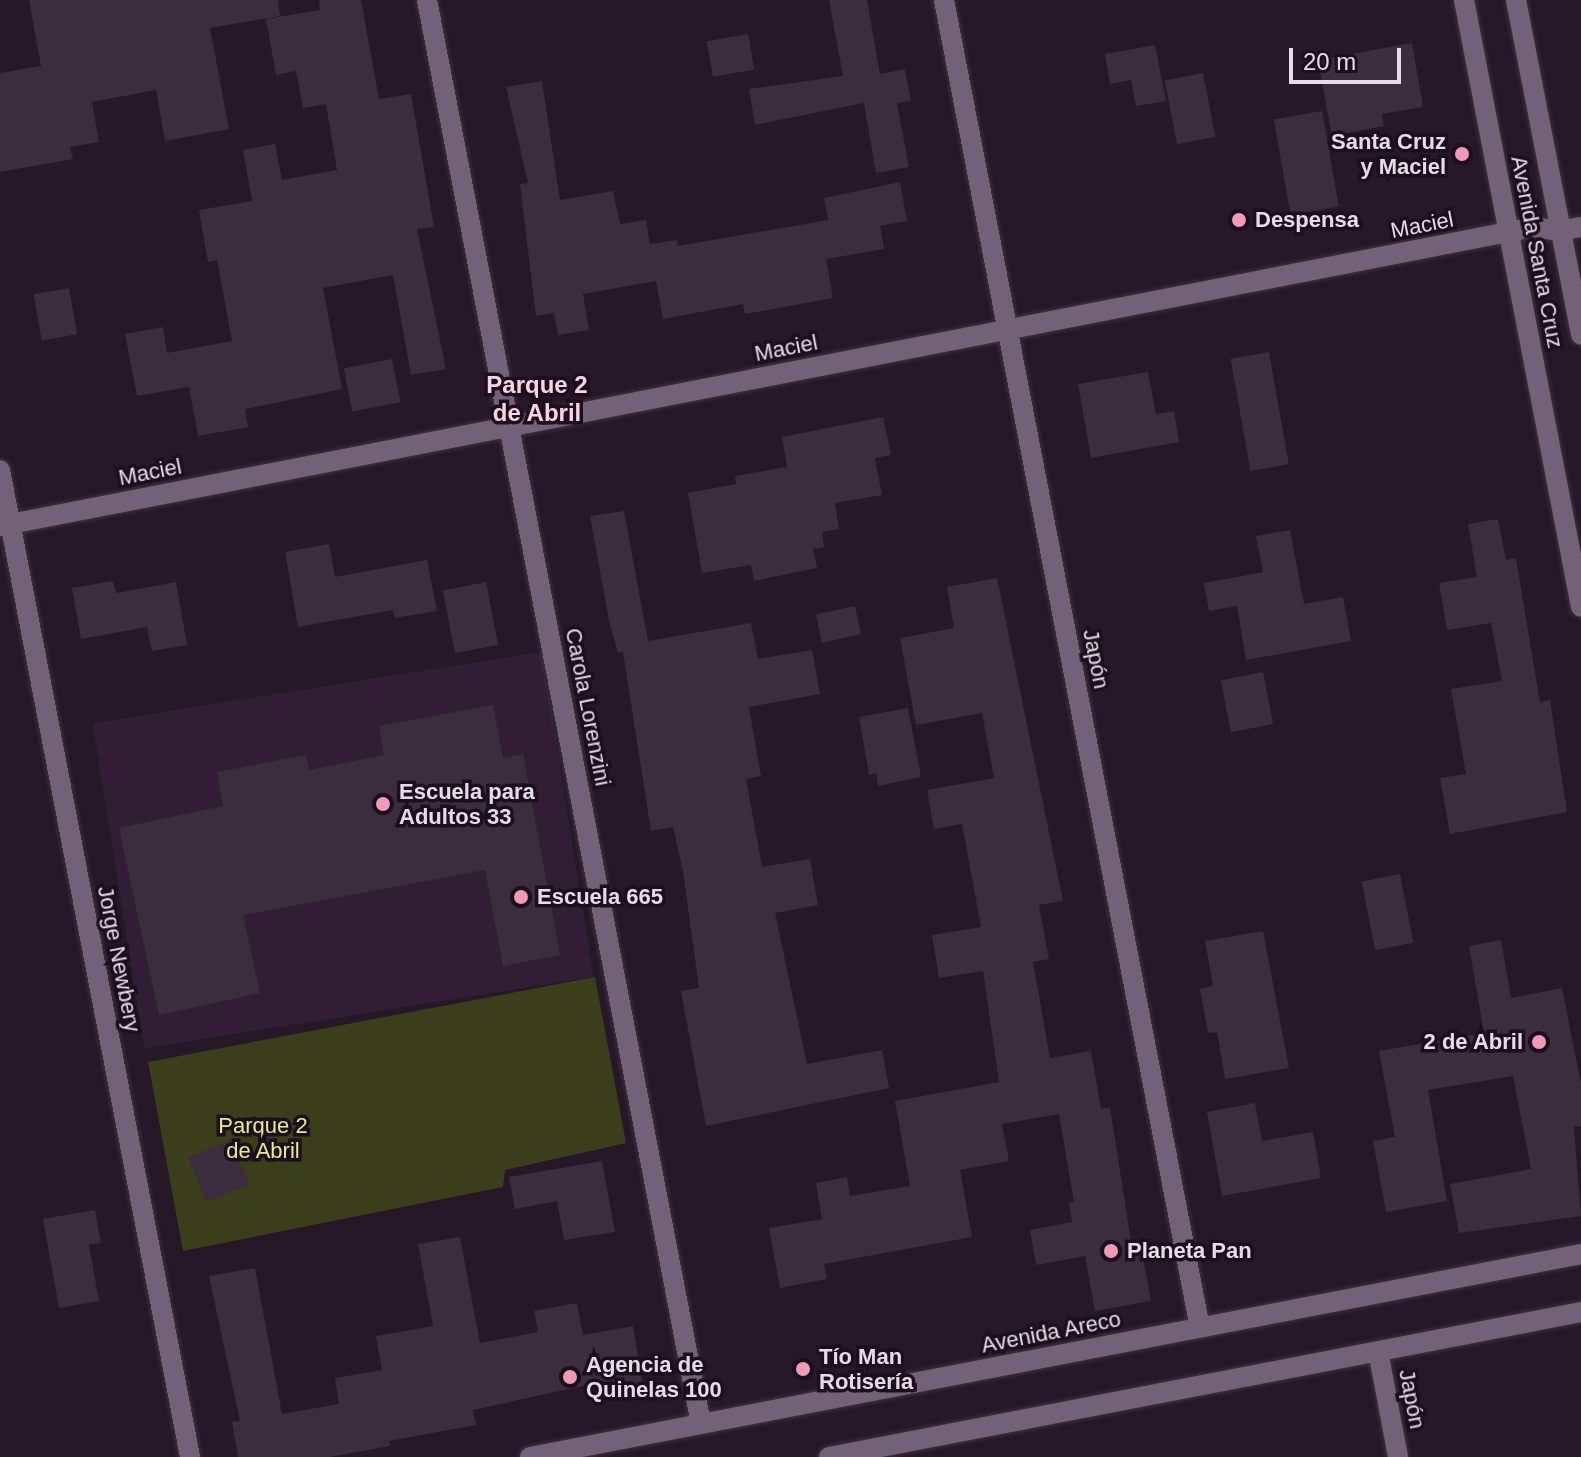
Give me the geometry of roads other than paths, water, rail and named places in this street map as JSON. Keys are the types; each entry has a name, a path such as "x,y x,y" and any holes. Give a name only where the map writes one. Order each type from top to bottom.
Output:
{"street":[{"name":"Carola Lorenzini","path":"427,0 701,1424"},
{"name":"Japón","path":"944,0 1200,1328"},
{"name":"Avenida Santa Cruz","path":"1464,0 1581,607"},
{"name":"Avenida Santa Cruz","path":"1516,0 1571,229 1581,335"},
{"name":"Maciel","path":"5,525 1534,227 1571,229"},
{"name":"Jorge Newbery","path":"0,470 5,525 190,1457"},
{"name":"Avenida Areco","path":"530,1457 1581,1254"},
{"path":"829,1457 1581,1312"},
{"name":"Japón","path":"1378,1351 1398,1457"}],"place":[{"name":"Santa Cruz y Maciel","path":"1462,154"},
{"name":"Despensa","path":"1239,220"},
{"name":"Escuela para Adultos 33","path":"383,804"},
{"name":"Escuela 665","path":"521,897"},
{"name":"2 de Abril","path":"1539,1042"},
{"name":"Planeta Pan","path":"1111,1251"},
{"name":"Tío Man Rotisería","path":"803,1369"},
{"name":"Agencia de Quinelas 100","path":"570,1377"}],"district":[{"name":"Parque 2 de Abril","path":"537,399"}]}
